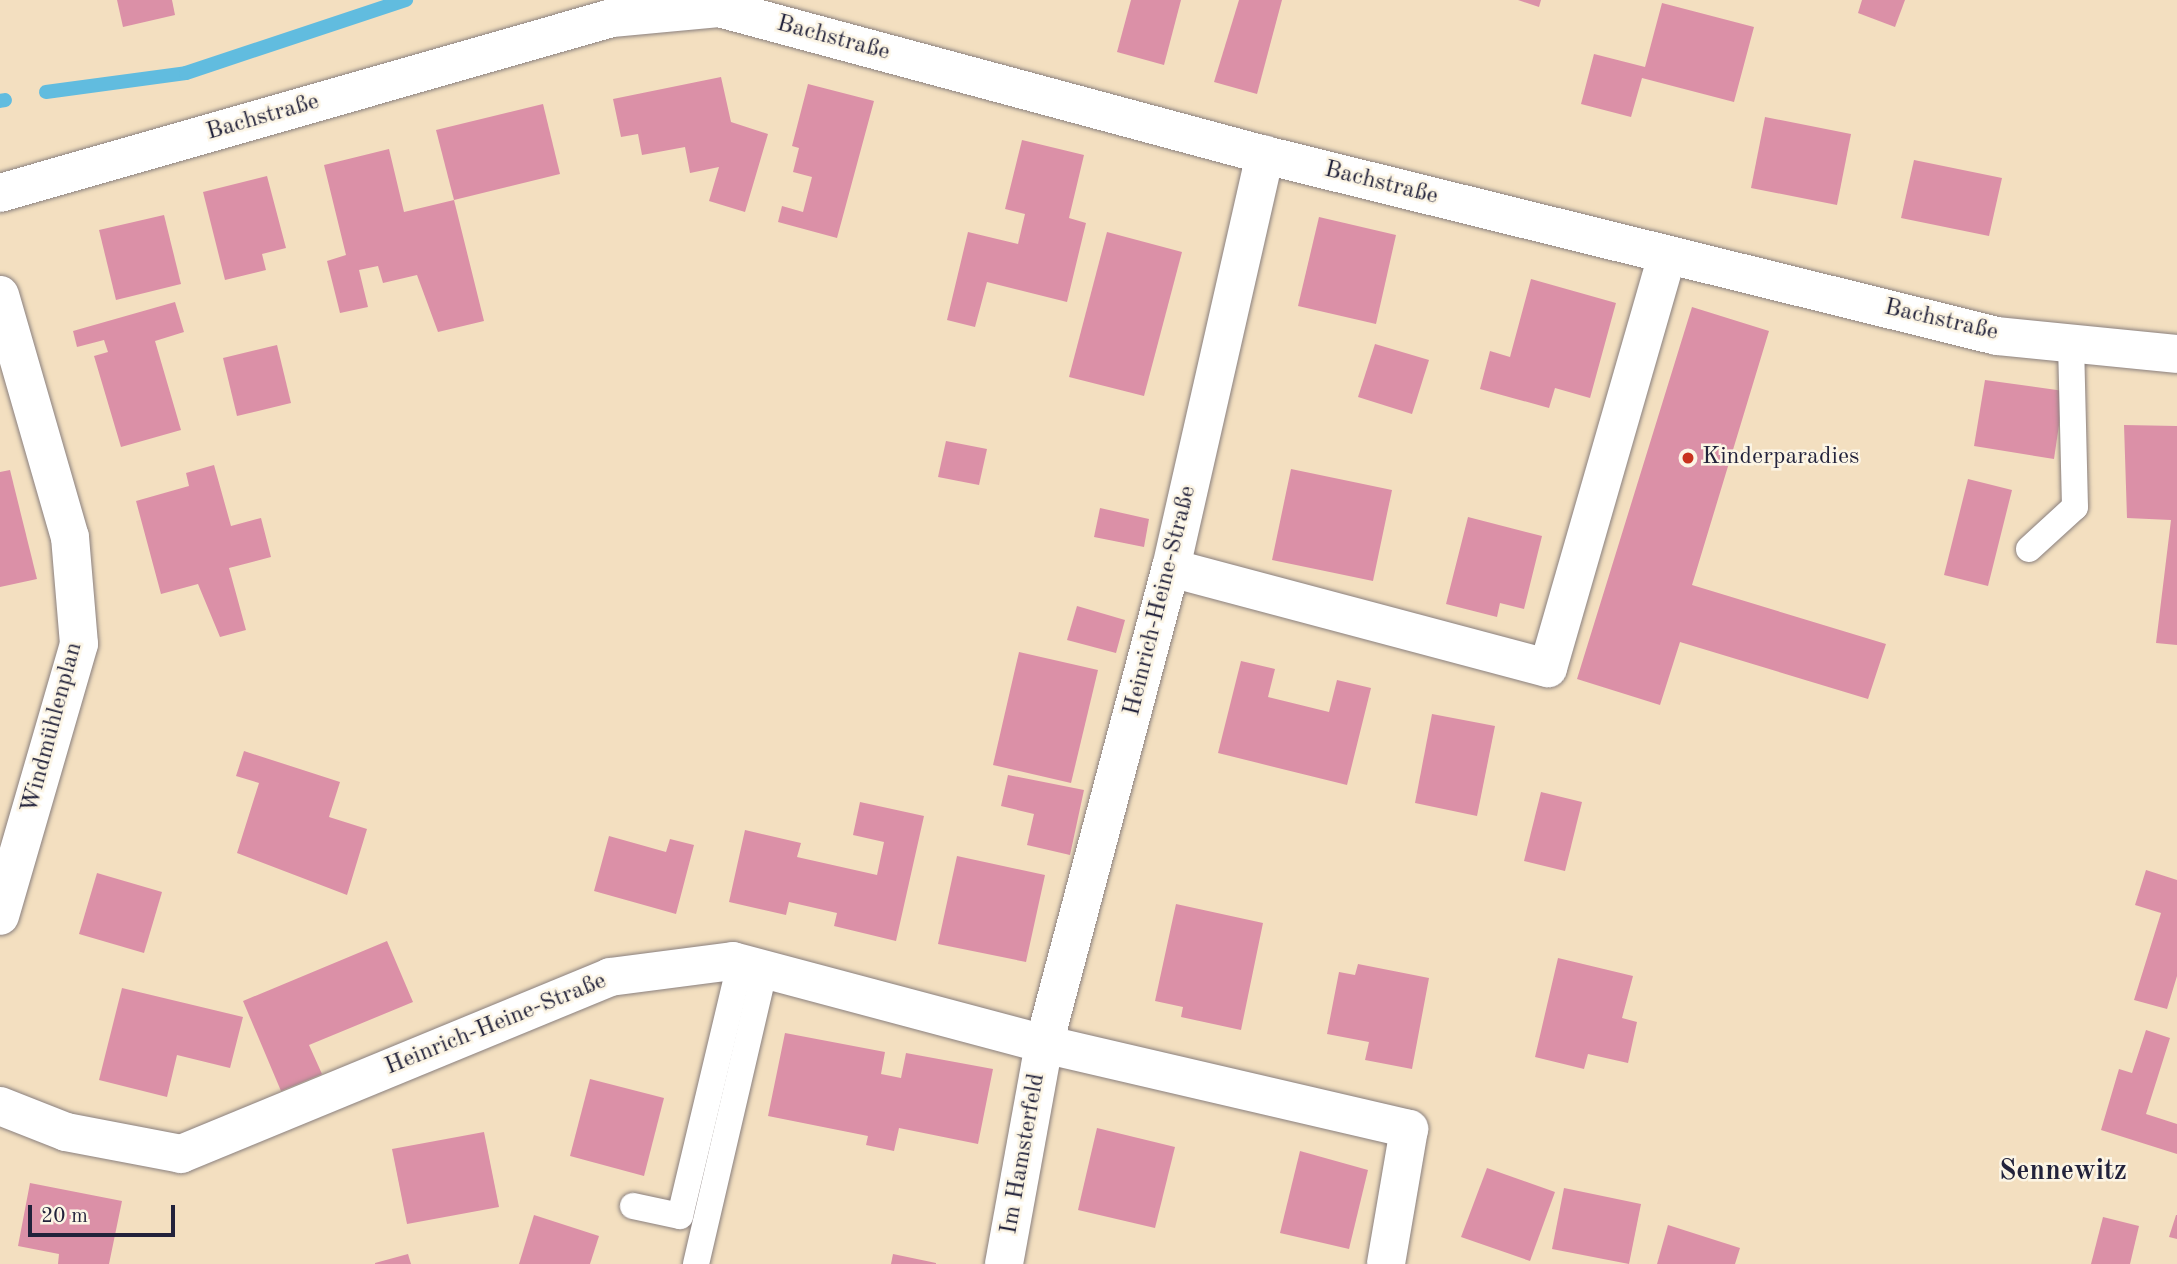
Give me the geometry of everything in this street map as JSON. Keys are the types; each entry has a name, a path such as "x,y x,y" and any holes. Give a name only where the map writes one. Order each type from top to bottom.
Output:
{"street":[{"name":"Bachstraße","path":"0,193 611,18 719,8 1265,155 1997,336 2177,354"},
{"name":"Heinrich-Heine-Straße","path":"1044,1044 1171,568 1265,155"},
{"path":"1171,568 1548,668 1667,255"},
{"name":"Windmühlenplan","path":"0,295 70,537 79,644 0,916"},
{"name":"Heinrich-Heine-Straße","path":"0,1105 66,1132 181,1154 610,977 752,968 1044,1044 1409,1129 1386,1264"},
{"name":"Im Hamsterfeld","path":"1004,1264 1044,1044"}],"lane":[{"path":"2029,549 2074,507 2071,344"},
{"path":"633,1206 680,1216 752,968"},
{"path":"696,1264 752,968"}],"building":[{"path":"117,0 172,0 175,15 123,27"},
{"path":"1131,0 1181,0 1164,65 1117,52"},
{"path":"1239,0 1282,0 1257,94 1214,82"},
{"path":"1518,0 1541,0 1539,7"},
{"path":"1862,0 1905,0 1895,27 1858,13"},
{"path":"1662,3 1754,27 1734,102 1642,78 1631,117 1581,104 1594,54 1645,67"},
{"path":"721,77 731,122 768,134 745,212 709,201 719,167 690,173 685,147 642,155 638,134 621,137 613,99"},
{"path":"808,84 874,101 837,238 778,222 782,206 803,212 812,177 793,172 799,148 792,146"},
{"path":"543,104 560,174 454,200 436,130"},
{"path":"1765,117 1851,134 1837,205 1751,188"},
{"path":"1022,140 1084,155 1069,218 1086,223 1067,302 987,282 975,327 947,320 968,232 1018,244 1025,214 1005,209"},
{"path":"389,149 404,212 454,200 484,321 438,332 417,275 383,283 378,266 359,270 368,307 340,313 327,261 346,255 324,165"},
{"path":"1914,160 2002,178 1989,236 1901,218"},
{"path":"267,176 286,248 262,254 266,270 225,280 203,192"},
{"path":"164,215 181,284 116,300 99,230"},
{"path":"1319,217 1396,235 1376,324 1298,306"},
{"path":"1107,232 1182,252 1144,396 1069,377"},
{"path":"1531,279 1616,303 1590,398 1555,388 1549,408 1480,389 1490,351 1510,357"},
{"path":"175,302 184,332 155,341 181,430 121,447 94,356 108,352 104,340 77,347 73,331"},
{"name":"Kinderparadies","path":"1692,307 1769,331 1692,585 1886,644 1868,699 1680,642 1660,705 1577,679"},
{"path":"1375,344 1429,360 1412,414 1358,397"},
{"path":"277,345 291,403 237,416 223,358"},
{"path":"1985,380 2064,391 2054,459 1974,446"},
{"path":"2124,425 2177,426 2177,645 2156,643 2171,520 2127,518"},
{"path":"946,441 987,449 979,485 938,477"},
{"path":"214,465 231,526 261,518 271,557 229,568 246,630 220,637 198,584 161,594 136,501 189,486 186,473"},
{"path":"1291,469 1392,490 1373,581 1272,560"},
{"path":"10,470 37,579 0,587 0,472"},
{"path":"1968,479 2012,490 1988,586 1944,575"},
{"path":"1100,508 1149,519 1144,547 1094,537"},
{"path":"1468,517 1542,536 1524,609 1500,603 1497,617 1446,604"},
{"path":"1077,606 1125,620 1116,653 1067,640"},
{"path":"1019,652 1098,670 1071,783 993,765"},
{"path":"1241,661 1275,669 1268,697 1329,712 1337,680 1371,688 1347,785 1218,753"},
{"path":"1432,714 1495,726 1477,816 1415,803"},
{"path":"244,751 340,782 329,817 367,829 347,895 237,853 259,783 236,776"},
{"path":"1008,775 1084,790 1070,855 1027,845 1034,814 1001,806"},
{"path":"1541,792 1582,802 1565,871 1524,861"},
{"path":"860,802 924,816 896,941 834,926 837,913 789,902 786,915 729,902 745,830 801,843 797,857 877,875 884,842 853,835"},
{"path":"609,836 666,852 670,839 694,845 676,914 594,891"},
{"path":"957,856 1045,875 1026,962 938,944"},
{"path":"2146,870 2177,880 2177,976 2167,1009 2134,1000 2161,913 2135,905"},
{"path":"97,873 162,892 144,953 79,934"},
{"path":"1176,904 1263,923 1241,1030 1181,1017 1183,1007 1155,1001"},
{"path":"387,941 413,1002 309,1045 322,1074 281,1091 243,1001"},
{"path":"1558,958 1633,976 1622,1018 1637,1022 1628,1063 1588,1054 1584,1069 1535,1057"},
{"path":"1358,964 1429,978 1412,1069 1365,1060 1369,1042 1327,1034 1339,972 1355,975"},
{"path":"122,988 243,1017 230,1068 177,1055 167,1097 99,1080"},
{"path":"2146,1030 2170,1038 2146,1114 2177,1124 2177,1154 2101,1130 2119,1069 2132,1073"},
{"path":"785,1033 885,1052 881,1074 901,1078 906,1053 993,1069 978,1144 899,1128 894,1151 866,1145 868,1136 768,1116"},
{"path":"590,1079 664,1098 644,1176 570,1156"},
{"path":"1097,1128 1175,1147 1155,1228 1078,1210"},
{"path":"484,1132 499,1207 407,1224 392,1149"},
{"path":"1300,1151 1368,1170 1349,1249 1280,1233"},
{"path":"1487,1168 1555,1192 1530,1261 1461,1237"},
{"path":"30,1183 122,1201 109,1264 58,1264 59,1254 18,1246"},
{"path":"1564,1188 1641,1204 1629,1264 1552,1249"},
{"path":"534,1215 599,1236 590,1264 519,1264"},
{"path":"2177,1215 2177,1239 2169,1237"},
{"path":"2103,1217 2139,1226 2130,1264 2091,1264"},
{"path":"1668,1225 1740,1248 1735,1264 1657,1264"},
{"path":"408,1254 411,1264 375,1264 375,1263"},
{"path":"893,1254 936,1263 936,1264 891,1264"}],"waterway":[{"path":"46,92 186,73 406,0"},
{"path":"0,101 5,100"}],"place":[{"name":"Kinderparadies","path":"1688,458"}],"district":[{"name":"Sennewitz","path":"2063,1172"}]}
